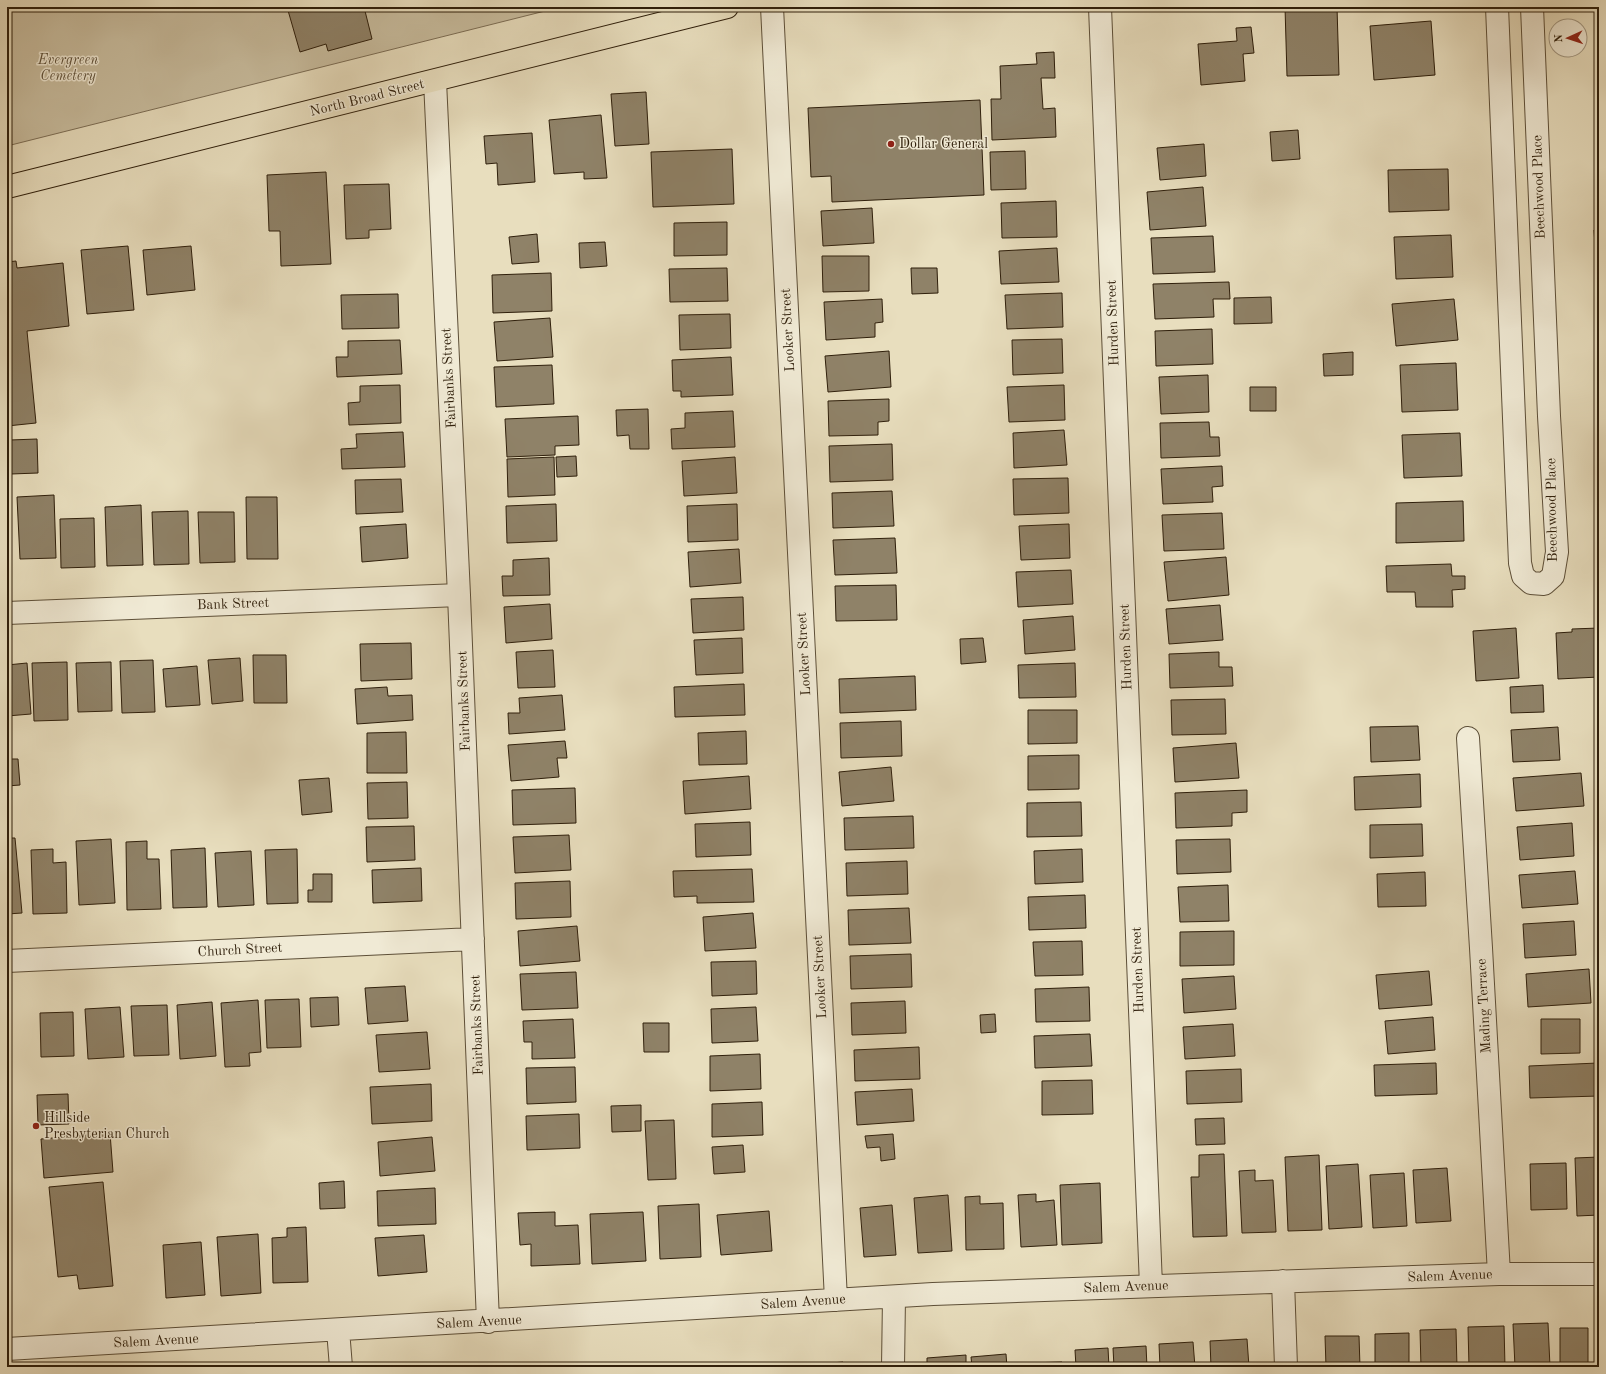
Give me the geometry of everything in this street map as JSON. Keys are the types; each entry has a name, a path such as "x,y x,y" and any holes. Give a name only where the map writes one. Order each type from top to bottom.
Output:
{"main road":[{"name":"North Broad Street","path":"7,187 727,7"}],"street":[{"name":"Looker Street","path":"772,7 836,1300"},
{"name":"Hurden Street","path":"1100,7 1151,1286"},
{"name":"Beechwood Place","path":"1497,7 1520,563 1523,576 1531,583 1544,584 1553,576 1557,552 1547,366 1532,7"},
{"name":"Fairbanks Street","path":"434,81 460,595 488,1322"},
{"path":"1503,150 1538,150"},
{"path":"1512,367 1547,366"},
{"name":"Bank Street","path":"7,613 460,595"},
{"name":"Mading Terrace","path":"1468,738 1499,1274"},
{"name":"Church Street","path":"7,961 473,939"},
{"name":"Salem Avenue","path":"7,1349 894,1297 1283,1281 1499,1274 1599,1274"},
{"path":"1283,1281 1286,1367"},
{"path":"893,1367 894,1297"},
{"path":"338,1330 341,1367"}],"green space":[{"name":"Evergreen Cemetery","path":"7,7 561,7 7,146"}],"building":[{"path":"287,7 364,7 372,39 328,51 326,44 300,52"},
{"path":"1285,7 1337,7 1339,75 1287,76"},
{"path":"1597,8 1599,8 1599,37"},
{"path":"1431,21 1435,75 1374,80 1370,26"},
{"path":"1251,27 1254,53 1243,54 1245,81 1201,85 1198,44 1237,41 1236,28"},
{"path":"1054,52 1055,78 1041,78 1043,109 1055,108 1056,137 992,140 991,99 1001,99 1000,66 1037,64 1036,53"},
{"path":"646,92 649,144 615,146 611,94"},
{"path":"980,100 984,195 832,202 831,176 811,177 808,108"},
{"path":"601,115 607,178 584,179 584,172 554,174 549,120"},
{"path":"1298,130 1300,159 1272,161 1270,132"},
{"path":"532,133 535,182 498,185 497,163 486,164 484,136"},
{"path":"1204,144 1206,176 1160,180 1157,148"},
{"path":"732,149 734,204 653,207 651,152"},
{"path":"1025,151 1026,189 991,190 990,152"},
{"path":"1448,169 1449,210 1389,212 1388,170"},
{"path":"326,172 331,264 281,266 280,231 269,231 267,175"},
{"path":"389,184 391,229 369,230 369,238 346,239 344,185"},
{"path":"1203,187 1206,226 1150,230 1147,192"},
{"path":"1056,201 1057,237 1002,238 1001,203"},
{"path":"872,208 874,243 823,246 821,211"},
{"path":"727,222 727,255 674,256 674,223"},
{"path":"1594,230 1599,230 1599,275 1597,275"},
{"path":"537,234 539,262 512,264 509,237"},
{"path":"1451,235 1453,277 1396,279 1394,237"},
{"path":"1213,236 1215,272 1153,274 1151,238"},
{"path":"605,242 607,266 580,268 579,243"},
{"path":"128,246 134,310 87,314 81,250"},
{"path":"191,246 195,290 147,295 143,250"},
{"path":"1057,248 1059,282 1001,284 999,251"},
{"path":"822,256 869,256 869,291 823,292"},
{"path":"16,261 17,268 63,263 69,326 27,331 36,423 7,426 7,262"},
{"path":"727,268 728,301 670,302 669,269"},
{"path":"911,268 937,268 938,293 912,294"},
{"path":"551,273 552,311 493,313 492,275"},
{"path":"1229,282 1230,299 1213,299 1214,317 1155,319 1153,284"},
{"path":"1062,293 1063,327 1007,329 1005,295"},
{"path":"398,294 399,328 342,329 341,295"},
{"path":"1271,297 1272,323 1234,324 1234,298"},
{"path":"882,299 883,322 875,323 875,337 826,340 824,302"},
{"path":"1454,299 1458,340 1396,346 1392,304"},
{"path":"730,314 731,348 680,350 679,315"},
{"path":"550,318 553,357 497,361 494,322"},
{"path":"1212,329 1213,364 1156,366 1155,331"},
{"path":"1062,339 1063,373 1013,375 1012,340"},
{"path":"400,340 402,374 337,377 336,357 348,357 348,341"},
{"path":"889,351 891,387 828,392 825,356"},
{"path":"1353,352 1353,375 1324,376 1323,354"},
{"path":"731,357 733,395 681,397 681,391 673,391 672,360"},
{"path":"1456,363 1458,410 1402,412 1400,365"},
{"path":"552,365 554,404 496,407 494,367"},
{"path":"1208,375 1209,412 1161,414 1159,377"},
{"path":"400,385 401,423 349,425 348,403 360,402 360,386"},
{"path":"1064,385 1065,420 1009,422 1007,387"},
{"path":"1250,387 1276,387 1276,411 1250,411"},
{"path":"889,399 889,421 878,422 878,435 829,436 828,401"},
{"path":"648,409 649,449 630,449 629,435 617,436 616,410"},
{"path":"733,411 735,447 672,449 671,429 685,428 685,413"},
{"path":"578,416 579,445 555,446 555,455 507,457 505,419"},
{"path":"1209,422 1210,437 1219,437 1220,456 1161,458 1160,423"},
{"path":"1064,430 1067,465 1014,468 1013,433"},
{"path":"403,432 405,467 342,469 341,449 357,448 356,434"},
{"path":"1460,433 1462,476 1404,478 1402,435"},
{"path":"37,439 38,473 11,474 10,440"},
{"path":"892,444 893,480 830,482 829,446"},
{"path":"576,456 577,476 557,477 556,457"},
{"path":"554,457 555,495 508,497 507,459"},
{"path":"735,457 737,493 684,496 682,461"},
{"path":"1222,466 1223,486 1212,487 1213,502 1163,504 1161,469"},
{"path":"1068,478 1069,513 1014,515 1013,479"},
{"path":"401,479 403,512 356,514 355,480"},
{"path":"892,491 894,526 833,528 832,493"},
{"path":"54,495 56,558 20,559 17,497"},
{"path":"246,497 277,497 278,559 247,559"},
{"path":"1463,501 1464,541 1396,543 1396,503"},
{"path":"556,504 557,541 507,543 506,506"},
{"path":"737,504 738,540 688,542 687,506"},
{"path":"141,505 143,565 107,566 105,507"},
{"path":"188,511 189,564 154,565 152,512"},
{"path":"198,512 234,512 235,562 200,563"},
{"path":"1222,513 1224,549 1164,551 1162,515"},
{"path":"94,518 95,567 61,568 60,519"},
{"path":"406,524 408,558 362,562 360,527"},
{"path":"1069,524 1070,558 1021,560 1019,526"},
{"path":"895,538 897,573 835,575 833,540"},
{"path":"739,549 741,583 690,587 688,552"},
{"path":"1226,557 1229,595 1168,601 1164,562"},
{"path":"549,558 550,595 503,596 502,576 513,576 513,560"},
{"path":"1451,564 1452,576 1465,576 1465,589 1452,590 1453,607 1416,607 1415,592 1387,592 1386,566"},
{"path":"1071,570 1073,604 1018,607 1016,572"},
{"path":"896,585 897,620 836,621 835,586"},
{"path":"743,597 744,630 693,633 691,599"},
{"path":"550,604 552,639 506,643 504,607"},
{"path":"1220,605 1223,640 1169,644 1166,609"},
{"path":"1073,616 1075,650 1025,654 1023,620"},
{"path":"1516,628 1519,678 1476,681 1473,631"},
{"path":"1599,628 1599,677 1558,679 1556,633 1572,632 1572,629"},
{"path":"742,638 743,673 696,675 694,640"},
{"path":"983,638 986,662 961,664 960,639"},
{"path":"411,643 412,679 361,681 360,644"},
{"path":"553,650 555,687 518,688 516,652"},
{"path":"1219,652 1219,667 1232,667 1233,686 1170,688 1169,654"},
{"path":"253,655 286,655 287,703 254,703"},
{"path":"240,658 243,701 212,704 208,660"},
{"path":"153,660 155,712 122,713 120,661"},
{"path":"67,662 68,720 34,721 32,663"},
{"path":"111,662 112,711 78,712 76,663"},
{"path":"27,663 31,714 7,716 7,665"},
{"path":"1075,663 1076,697 1019,698 1018,665"},
{"path":"197,666 200,705 166,707 163,669"},
{"path":"915,676 916,710 840,713 839,679"},
{"path":"744,684 745,715 675,717 674,687"},
{"path":"1543,685 1544,712 1511,713 1510,687"},
{"path":"387,687 388,696 412,695 413,720 357,724 355,689"},
{"path":"562,695 565,730 509,734 508,713 520,713 519,698"},
{"path":"1225,699 1226,734 1172,735 1171,700"},
{"path":"1028,710 1077,710 1077,743 1028,744"},
{"path":"901,721 902,756 841,758 840,723"},
{"path":"1418,726 1420,760 1371,762 1370,727"},
{"path":"1558,727 1560,760 1513,762 1511,730"},
{"path":"746,731 747,764 699,765 698,733"},
{"path":"406,732 407,773 367,773 367,733"},
{"path":"565,741 567,758 557,758 559,777 511,781 508,745"},
{"path":"1236,743 1239,778 1175,782 1173,748"},
{"path":"1079,755 1079,789 1028,790 1028,756"},
{"path":"7,759 18,759 20,785 7,786"},
{"path":"891,767 894,801 842,806 839,772"},
{"path":"1581,773 1584,806 1516,811 1513,778"},
{"path":"1420,774 1421,807 1355,810 1354,777"},
{"path":"749,776 751,809 685,814 683,781"},
{"path":"329,778 332,812 302,815 299,780"},
{"path":"407,782 408,818 368,819 367,783"},
{"path":"575,788 576,823 513,825 512,790"},
{"path":"1247,790 1247,812 1232,813 1232,826 1176,828 1175,793"},
{"path":"1081,802 1082,836 1027,837 1027,803"},
{"path":"913,816 914,848 845,850 844,818"},
{"path":"750,822 751,855 696,857 695,824"},
{"path":"1572,823 1574,856 1520,860 1517,827"},
{"path":"1422,824 1423,856 1370,858 1370,825"},
{"path":"414,826 415,860 367,862 366,827"},
{"path":"569,835 571,870 515,873 513,837"},
{"path":"7,838 15,838 22,913 7,914"},
{"path":"111,839 115,903 79,905 76,841"},
{"path":"1230,839 1231,872 1177,874 1176,840"},
{"path":"147,841 147,859 159,859 161,909 127,910 126,842"},
{"path":"205,848 207,907 173,908 171,850"},
{"path":"53,849 53,863 66,862 67,913 33,914 31,850"},
{"path":"297,849 298,903 267,904 265,850"},
{"path":"1082,849 1083,882 1035,884 1034,851"},
{"path":"251,851 254,905 218,907 215,853"},
{"path":"907,861 908,894 847,896 846,863"},
{"path":"421,868 422,901 373,903 372,870"},
{"path":"752,869 754,902 697,903 697,896 674,897 673,871"},
{"path":"1575,871 1578,904 1522,908 1519,875"},
{"path":"1425,872 1426,906 1378,907 1377,874"},
{"path":"313,874 332,874 332,902 308,902 308,890 313,890"},
{"path":"570,881 571,917 516,919 515,883"},
{"path":"1228,885 1229,921 1180,922 1178,887"},
{"path":"1085,895 1086,928 1029,930 1028,897"},
{"path":"909,908 911,943 849,945 848,910"},
{"path":"753,913 756,948 705,951 703,917"},
{"path":"1574,921 1576,955 1525,958 1523,924"},
{"path":"577,926 580,961 520,966 518,931"},
{"path":"1234,931 1234,965 1180,966 1180,932"},
{"path":"1082,941 1083,975 1035,976 1033,942"},
{"path":"911,954 912,987 851,989 850,956"},
{"path":"756,961 757,994 712,996 711,962"},
{"path":"1589,969 1591,1003 1528,1007 1526,974"},
{"path":"1429,971 1432,1005 1379,1009 1376,975"},
{"path":"576,972 578,1008 522,1010 520,974"},
{"path":"1234,976 1236,1009 1184,1013 1182,979"},
{"path":"405,986 408,1021 368,1024 365,988"},
{"path":"1089,987 1090,1021 1036,1022 1035,989"},
{"path":"338,997 339,1025 311,1027 310,998"},
{"path":"299,999 301,1047 267,1048 265,1000"},
{"path":"258,1000 261,1052 249,1053 250,1066 225,1067 221,1003"},
{"path":"905,1001 906,1033 852,1035 851,1003"},
{"path":"212,1002 216,1056 180,1059 177,1005"},
{"path":"167,1005 169,1055 134,1056 131,1006"},
{"path":"120,1007 124,1057 88,1059 85,1009"},
{"path":"756,1007 758,1041 712,1043 711,1009"},
{"path":"73,1012 74,1056 41,1057 40,1013"},
{"path":"995,1014 996,1032 981,1033 980,1015"},
{"path":"1433,1017 1435,1050 1388,1054 1385,1021"},
{"path":"573,1019 575,1058 532,1059 532,1042 524,1042 523,1021"},
{"path":"1541,1019 1580,1019 1580,1053 1541,1054"},
{"path":"643,1023 669,1023 669,1052 644,1052"},
{"path":"1233,1024 1235,1056 1185,1059 1183,1027"},
{"path":"427,1032 430,1069 379,1072 376,1035"},
{"path":"1090,1034 1092,1066 1035,1068 1034,1036"},
{"path":"919,1047 920,1079 855,1081 854,1050"},
{"path":"760,1054 761,1089 710,1091 710,1056"},
{"path":"1436,1063 1437,1094 1375,1096 1374,1065"},
{"path":"1598,1063 1599,1096 1530,1098 1529,1066"},
{"path":"575,1067 576,1102 527,1104 526,1068"},
{"path":"1241,1069 1242,1102 1187,1104 1186,1071"},
{"path":"1092,1080 1093,1114 1042,1115 1042,1081"},
{"path":"431,1084 432,1121 372,1124 370,1087"},
{"path":"912,1089 914,1121 857,1125 855,1092"},
{"path":"68,1094 69,1124 38,1125 37,1095"},
{"path":"762,1102 763,1135 712,1137 712,1104"},
{"path":"641,1105 641,1131 612,1132 611,1106"},
{"path":"579,1114 580,1148 527,1150 526,1116"},
{"path":"1224,1118 1225,1144 1196,1145 1195,1119"},
{"path":"674,1120 676,1179 648,1180 645,1121"},
{"path":"110,1133 113,1172 44,1178 41,1139"},
{"path":"893,1134 895,1159 881,1161 880,1147 867,1148 865,1136"},
{"path":"432,1137 435,1171 380,1176 378,1142"},
{"path":"743,1145 745,1172 714,1174 712,1147"},
{"path":"1224,1154 1227,1236 1193,1237 1191,1177 1199,1177 1199,1155"},
{"path":"1319,1155 1322,1230 1288,1231 1285,1157"},
{"path":"1599,1157 1599,1215 1577,1216 1575,1158"},
{"path":"1566,1163 1567,1209 1531,1210 1530,1164"},
{"path":"1358,1164 1362,1227 1329,1229 1326,1166"},
{"path":"1447,1168 1451,1221 1416,1223 1413,1170"},
{"path":"1255,1170 1255,1181 1273,1180 1276,1232 1242,1233 1239,1171"},
{"path":"1404,1173 1407,1226 1373,1228 1370,1175"},
{"path":"344,1181 345,1208 320,1209 319,1183"},
{"path":"103,1182 113,1286 79,1289 77,1275 58,1277 49,1187"},
{"path":"1100,1183 1102,1243 1062,1245 1060,1185"},
{"path":"435,1188 436,1224 378,1226 377,1191"},
{"path":"1036,1194 1036,1202 1054,1200 1057,1245 1021,1247 1018,1195"},
{"path":"948,1195 952,1251 918,1253 914,1198"},
{"path":"980,1196 980,1204 1003,1203 1004,1249 966,1250 965,1197"},
{"path":"699,1204 701,1257 660,1259 658,1206"},
{"path":"892,1205 896,1255 864,1257 860,1208"},
{"path":"769,1211 772,1251 721,1255 717,1215"},
{"path":"555,1212 555,1226 578,1225 580,1264 531,1266 531,1244 520,1245 518,1213"},
{"path":"643,1212 646,1261 592,1264 590,1214"},
{"path":"306,1227 308,1282 273,1283 272,1238 287,1237 287,1228"},
{"path":"258,1234 261,1293 221,1296 217,1237"},
{"path":"424,1235 427,1272 378,1276 375,1238"},
{"path":"201,1242 205,1295 166,1298 163,1245"},
{"path":"1548,1323 1550,1367 1515,1367 1513,1324"},
{"path":"1504,1326 1505,1367 1469,1367 1468,1327"},
{"path":"1560,1328 1588,1328 1588,1367 1560,1367"},
{"path":"1456,1329 1457,1367 1421,1367 1420,1330"},
{"path":"1409,1333 1409,1367 1375,1367 1375,1334"},
{"path":"1325,1336 1359,1336 1360,1367 1326,1367"},
{"path":"1247,1339 1249,1367 1211,1367 1210,1341"},
{"path":"1193,1342 1195,1367 1160,1367 1159,1344"},
{"path":"1146,1346 1147,1367 1114,1367 1113,1348"},
{"path":"1108,1348 1109,1367 1076,1367 1075,1350"},
{"path":"1006,1354 1007,1367 972,1367 971,1357"},
{"path":"966,1355 966,1367 927,1367 927,1358"},
{"path":"843,1362 843,1367 807,1367 807,1365"},
{"path":"1062,1362 1062,1367 1028,1367 1028,1363"}],"place":[{"name":"Dollar General","path":"891,144"},
{"name":"Hillside Presbyterian Church","path":"36,1126"}]}
